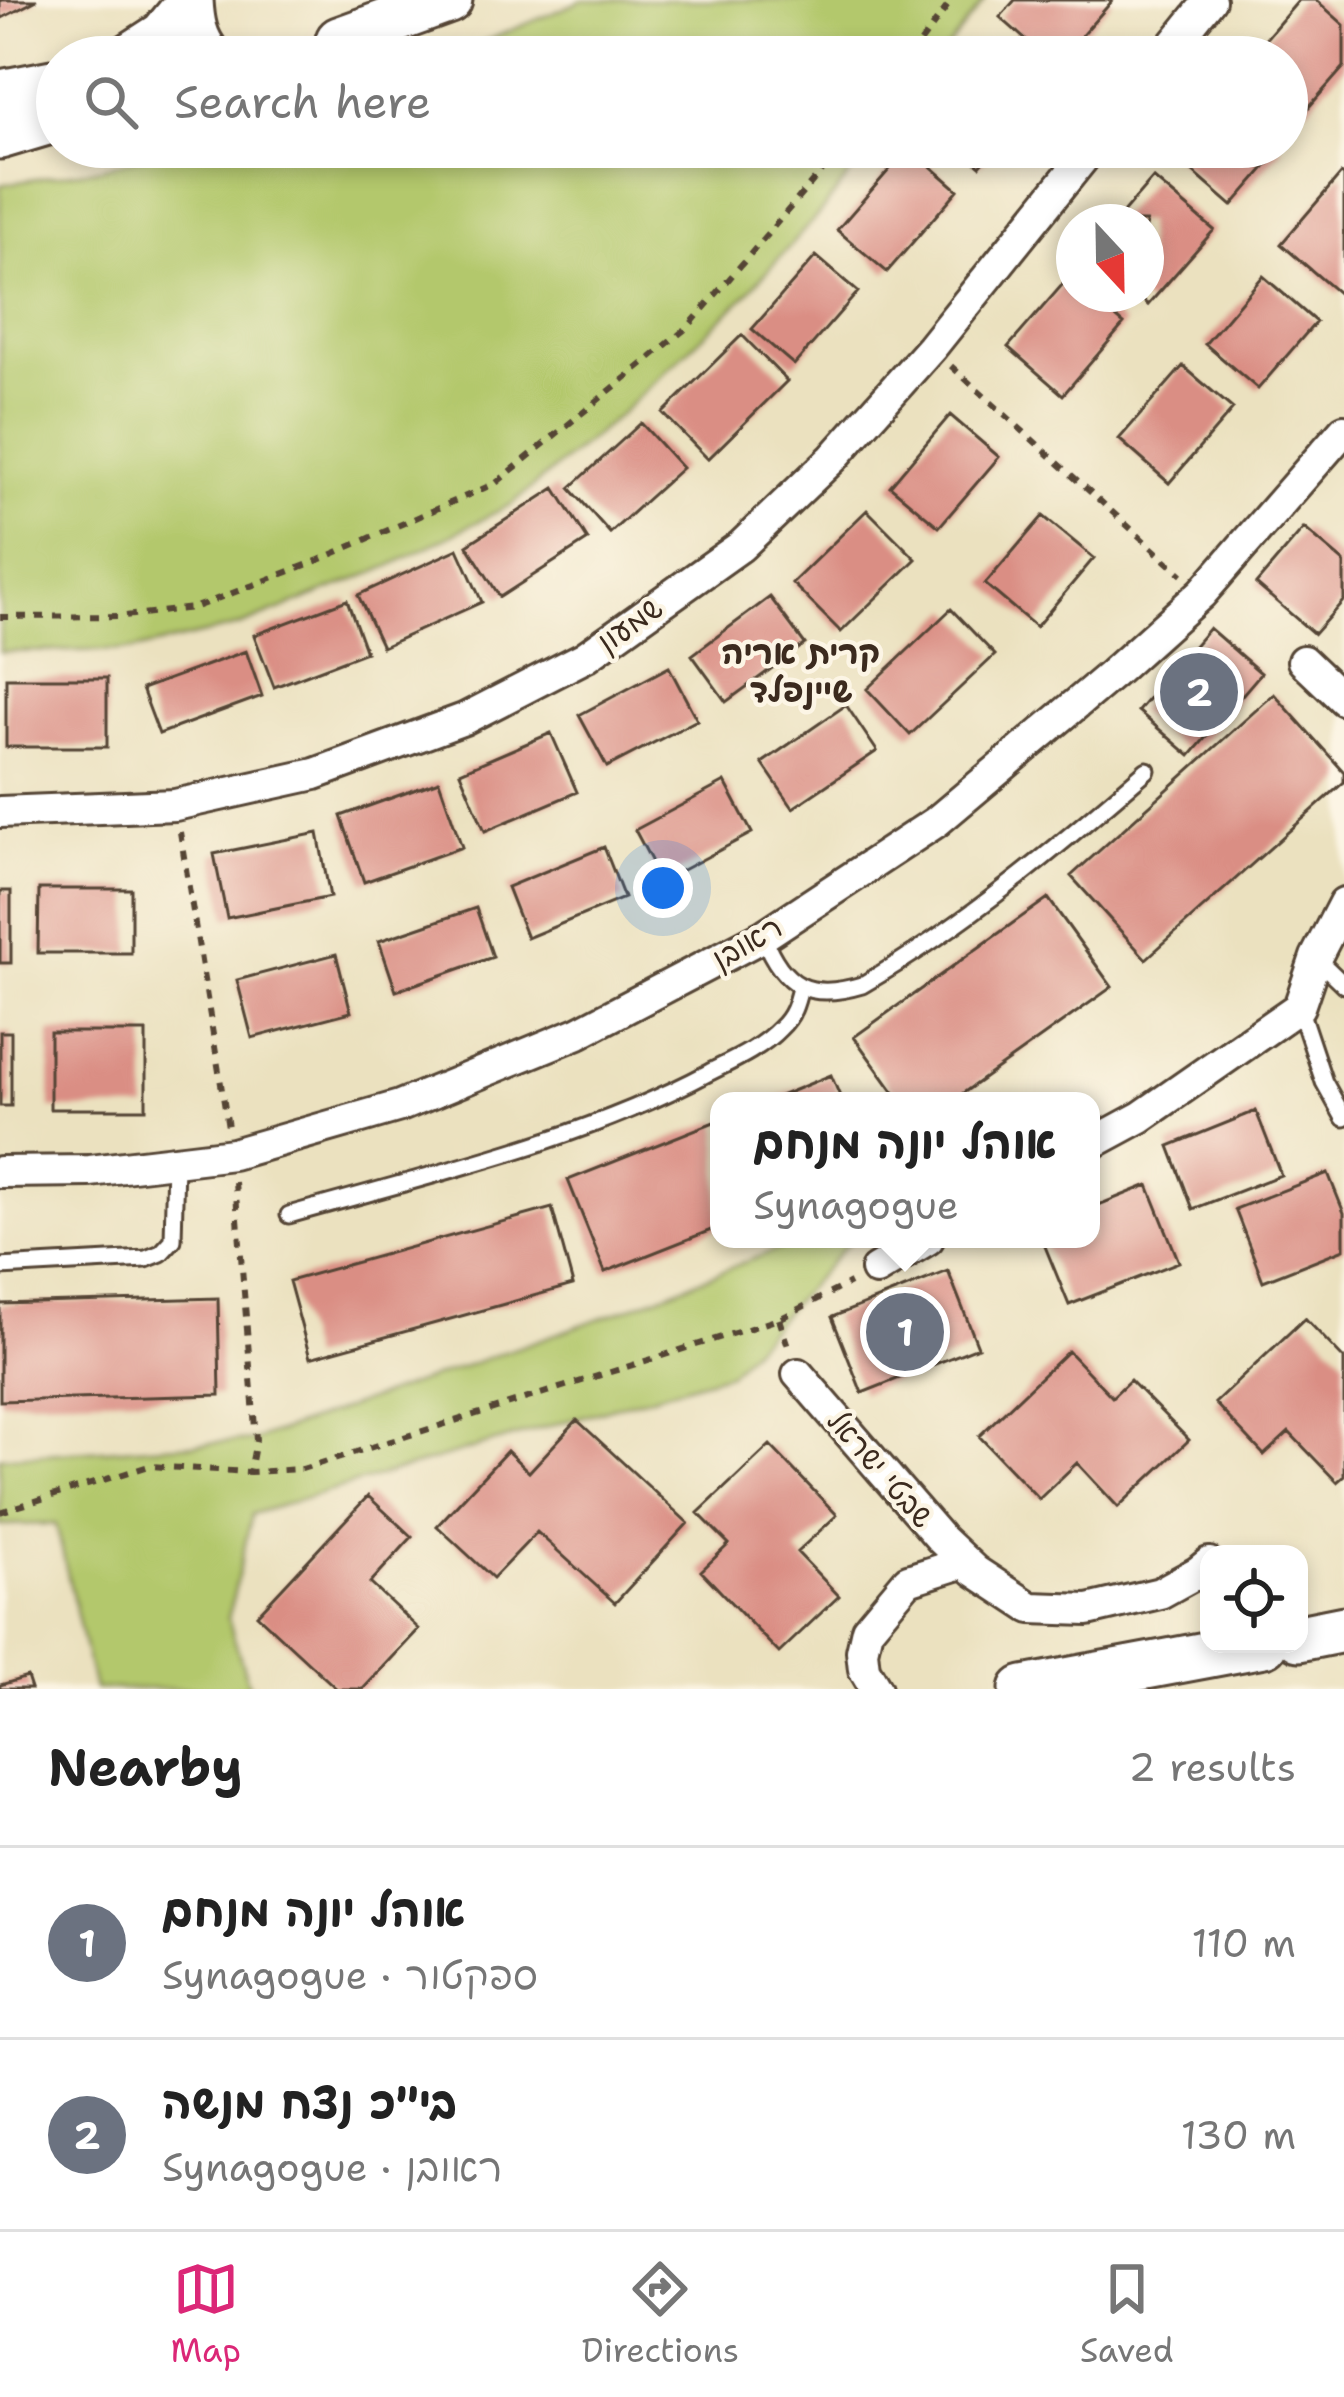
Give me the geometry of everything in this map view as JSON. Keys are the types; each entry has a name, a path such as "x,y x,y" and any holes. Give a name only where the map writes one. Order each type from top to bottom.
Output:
{"main road":[{"path":"337,32 449,0"},
{"path":"161,36 190,1"},
{"path":"190,1 196,36"},
{"path":"0,92 36,86"},
{"path":"0,136 36,125"},
{"path":"1308,1635 1344,1629"},
{"path":"1023,1689 1216,1653"}],"street":[{"path":"1181,36 1210,0"},
{"name":"שמעון","path":"0,812 175,805 315,774 464,719 585,657 741,546 833,458 931,348 1075,168"},
{"name":"ראובן","path":"0,1172 90,1172 233,1154 400,1106 578,1034 764,936 936,822 1112,674 1202,593 1344,430"},
{"path":"1303,661 1344,700"},
{"path":"1100,1139 1141,1117 1299,1006 1316,957 1344,903"},
{"path":"876,1270 913,1248"},
{"name":"שבטי ישראל","path":"798,1374 941,1539 975,1571 1031,1608 1088,1610 1160,1593 1200,1570"},
{"name":"שבטי ישראל","path":"876,1689 864,1669 867,1629 908,1580 965,1562"}],"lane":[{"path":"764,936 770,955 800,988 823,992 862,985 999,894 1148,770"},
{"path":"1316,957 1344,985"},
{"path":"289,1215 547,1139 685,1086 778,1031 794,1012 800,988"},
{"path":"1299,1006 1324,1082 1344,1118"},
{"path":"0,1267 146,1259 161,1253 173,1240 175,1161"}],"path":[{"path":"925,36 952,0"},
{"path":"0,617 124,616 193,608 319,560 496,483 688,327 824,168"},
{"path":"931,348 1202,593"},
{"path":"175,805 233,1154 256,1440 250,1472"},
{"path":"0,1512 149,1466 250,1472 302,1469 779,1319 876,1270"}],"green space":[{"path":"583,0 985,0 957,36 498,36"},
{"path":"101,168 855,168 743,298 618,416 512,504 388,567 239,626 134,650 0,652 0,185"},
{"path":"780,1248 844,1248 729,1373 252,1514 228,1619 250,1689 94,1689 56,1524 0,1525 0,1457 256,1440 629,1308"}],"building":[{"path":"0,0 37,0 0,19"},
{"path":"1015,0 1113,0 1081,36 1021,36 1000,17"},
{"path":"1299,0 1316,0 1344,25 1344,67 1308,108 1308,36 1268,36"},
{"path":"891,168 933,168 958,190 887,272 837,230"},
{"path":"1189,168 1265,168 1232,206"},
{"path":"1341,174 1344,286 1338,293 1281,244"},
{"path":"1153,178 1214,230 1164,287 1164,204 1131,204"},
{"path":"816,256 858,292 794,365 752,329"},
{"path":"1263,276 1316,322 1258,389 1205,344"},
{"path":"1056,292 1056,312 1110,312 1124,324 1063,395 1008,347"},
{"path":"742,335 787,381 708,459 663,413"},
{"path":"1183,366 1233,409 1169,483 1119,439"},
{"path":"950,415 999,457 939,527 890,486"},
{"path":"641,423 682,468 610,533 570,488"},
{"path":"555,488 588,540 500,597 467,545"},
{"path":"867,510 916,559 841,632 792,583"},
{"path":"1043,516 1094,558 1036,627 985,584"},
{"path":"1304,528 1344,562 1344,600 1314,634 1256,584"},
{"path":"458,549 482,602 382,647 358,595"},
{"path":"770,597 805,644 726,702 692,655"},
{"path":"347,600 366,652 274,687 254,635"},
{"path":"951,609 995,655 910,735 867,689"},
{"path":"1209,628 1261,673 1190,756 1138,711"},
{"path":"246,651 262,696 159,734 142,689"},
{"path":"669,667 697,720 607,767 579,715"},
{"path":"6,678 107,678 107,747 6,747"},
{"path":"1274,694 1344,772 1344,782 1146,959 1071,876"},
{"path":"846,705 877,751 793,808 762,763"},
{"path":"551,733 577,792 485,831 460,772"},
{"path":"439,781 462,847 364,882 341,816"},
{"path":"725,782 752,833 662,881 635,830"},
{"path":"318,833 330,897 227,918 214,854"},
{"path":"604,847 624,898 527,938 507,887"},
{"path":"39,889 131,889 131,953 38,953"},
{"path":"0,891 11,891 11,963 0,963"},
{"path":"1048,898 1112,987 965,1092 894,1092 854,1037"},
{"path":"476,908 493,957 396,991 379,941"},
{"path":"336,954 351,1012 252,1038 237,980"},
{"path":"0,1032 11,1032 11,1106 0,1106"},
{"path":"50,1032 146,1032 146,1109 50,1109"},
{"path":"831,1075 838,1092 790,1092"},
{"path":"1256,1111 1281,1175 1193,1209 1169,1146"},
{"path":"710,1124 710,1231 605,1272 568,1180"},
{"path":"1328,1173 1344,1213 1344,1249 1263,1281 1235,1209"},
{"path":"1148,1185 1179,1262 1069,1305 1046,1248 1100,1248 1100,1204"},
{"path":"552,1208 573,1285 310,1358 289,1281"},
{"path":"948,1271 978,1347 862,1393 832,1317"},
{"path":"218,1298 220,1395 0,1401 0,1304"},
{"path":"1305,1318 1344,1359 1344,1476 1337,1482 1289,1432 1264,1455 1215,1403"},
{"path":"1068,1351 1112,1397 1130,1380 1189,1440 1118,1507 1077,1463 1039,1499 979,1436"},
{"path":"577,1420 688,1523 615,1603 537,1532 493,1578 437,1526 507,1451 529,1472"},
{"path":"770,1445 837,1515 797,1552 839,1596 779,1653 701,1571 729,1544 698,1513"},
{"path":"368,1496 412,1537 370,1583 419,1629 363,1689 337,1689 257,1615"},
{"path":"27,1677 31,1689 0,1689 0,1685"}],"place":[{"name":"בי\"כ נצח מנשה","path":"1199,692"},
{"name":"אוהל יונה מנחם","path":"905,1332"}],"district":[{"name":"קרית אריה שיינפלד","path":"801,671"}]}
